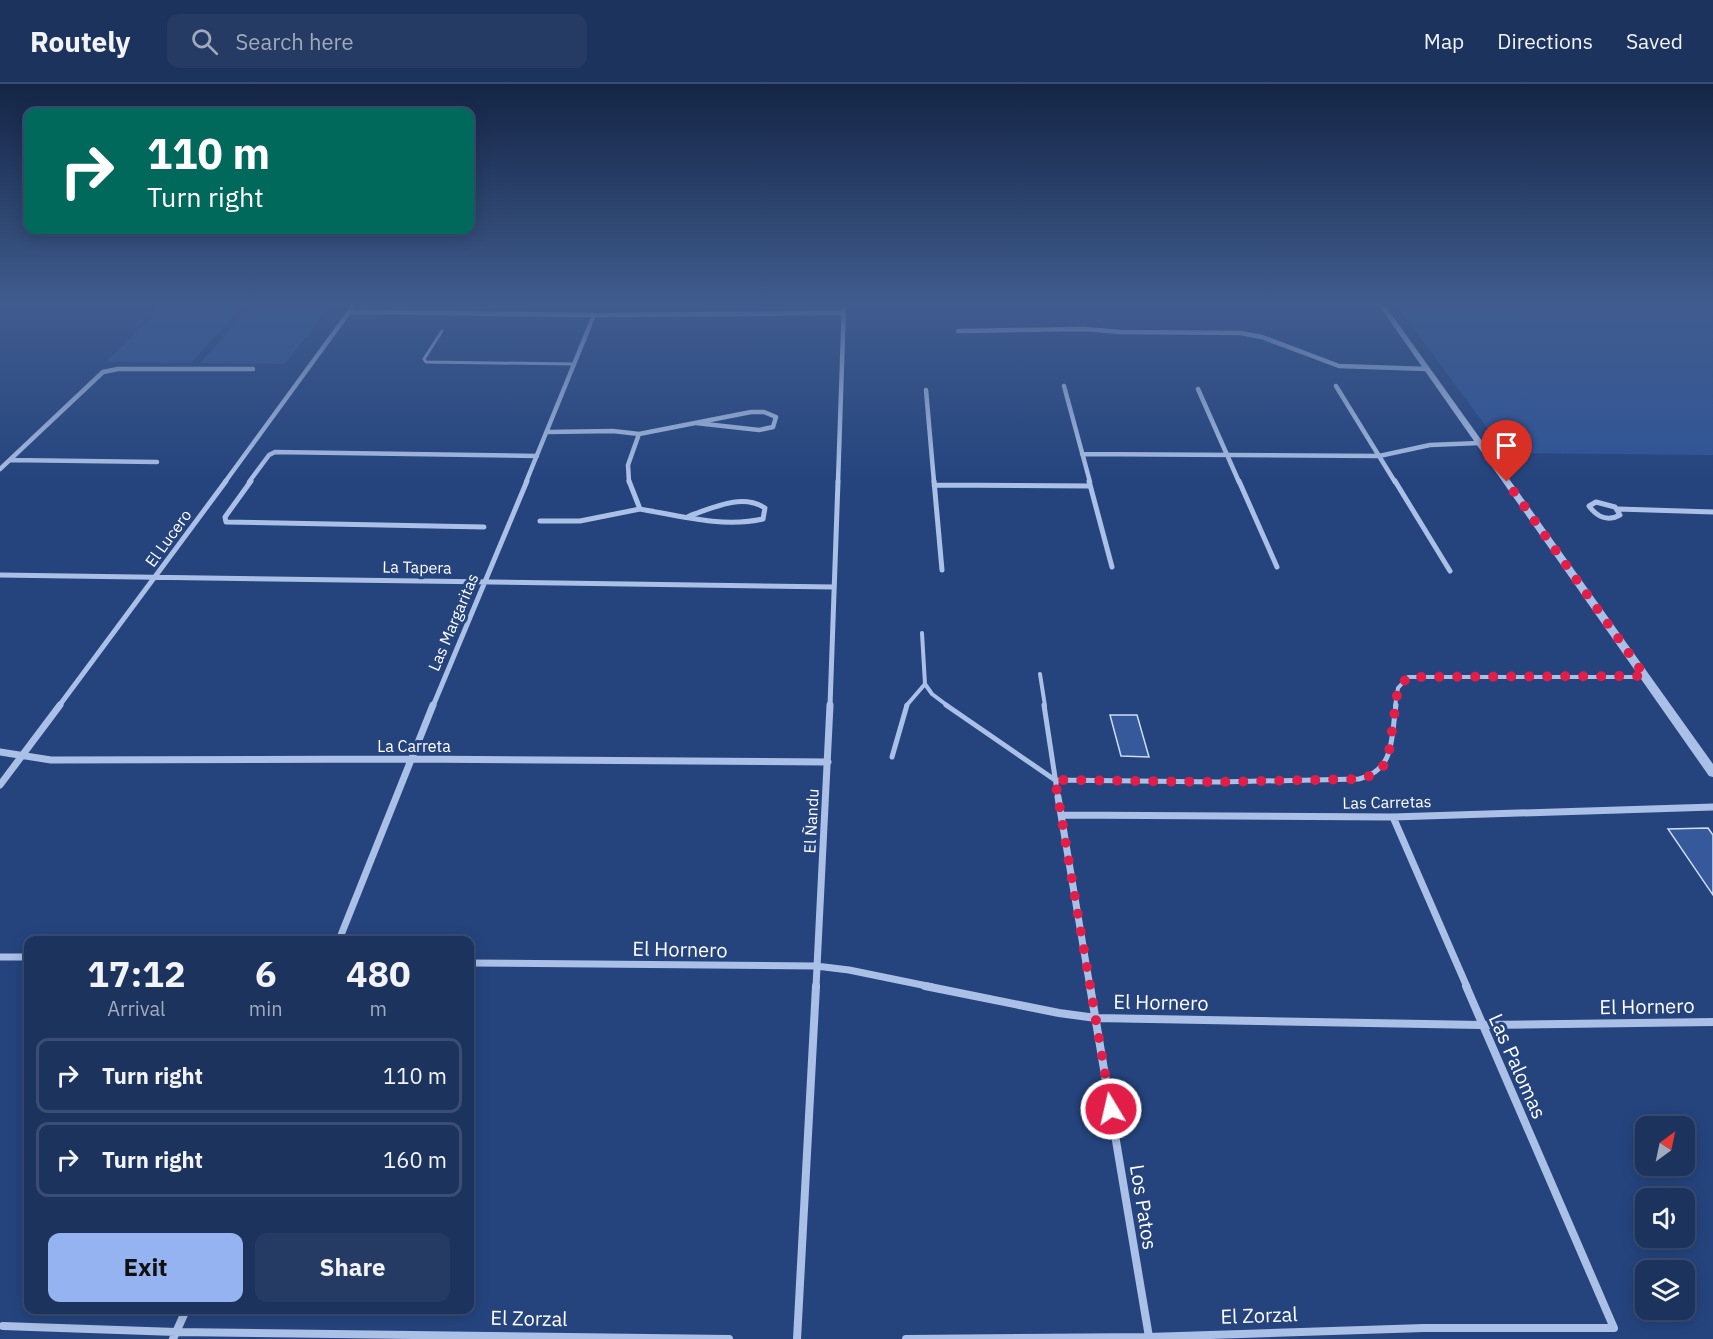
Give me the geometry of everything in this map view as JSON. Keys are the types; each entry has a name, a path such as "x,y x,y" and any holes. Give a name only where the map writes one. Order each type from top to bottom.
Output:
{"street":[{"name":"El Lucero","path":"0,785 158,575 312,363"},
{"name":"El Ñandu","path":"797,1339 828,762 841,363"},
{"path":"1330,363 1339,366 1427,369"},
{"path":"1422,363 1713,773"},
{"name":"Las Margaritas","path":"341,936 410,759 486,582 574,364"},
{"path":"0,469 103,372 118,369 253,369"},
{"path":"1064,386 1112,567"},
{"path":"1336,386 1450,571"},
{"path":"1198,389 1277,567"},
{"path":"926,390 942,570"},
{"path":"547,432 613,431 639,434 758,411 770,412 776,417 773,427 759,430 696,423"},
{"path":"639,434 626,465 627,477 640,509"},
{"path":"1082,454 1379,456 1430,445 1479,443"},
{"path":"484,527 226,522 225,517 268,455 275,452 537,456"},
{"path":"10,460 157,462"},
{"path":"934,485 1090,486"},
{"path":"540,521 580,521 640,509 688,516 737,522 754,522 763,519 766,514 765,507 759,502 747,501 734,502 688,516"},
{"path":"1618,509 1619,517 1606,518 1596,514 1589,506 1593,502 1600,502 1618,509 1713,512"},
{"name":"La Tapera","path":"0,575 158,575 834,586"},
{"name":"La Carreta","path":"0,752 51,760 410,759 828,762"},
{"name":"Los Patos","path":"1058,797 1149,1337"},
{"name":"Las Carretas","path":"1061,815 1393,817 1713,807"},
{"name":"Las Palomas","path":"1393,817 1614,1328"},
{"path":"0,957 24,957"},
{"name":"El Hornero","path":"474,963 816,966 849,970 1059,1013 1096,1018 1481,1024 1713,1022"},
{"path":"175,1336 184,1314"},
{"name":"El Zorzal","path":"3,1326 175,1336 729,1339"},
{"name":"El Zorzal","path":"906,1339 1149,1337 1424,1328 1614,1328"}],"lane":[{"path":"468,363 574,364"},
{"path":"922,633 925,684 933,694 1055,780 1218,782 1359,779 1370,777 1382,768 1388,759 1398,688 1408,677 1645,676"},
{"path":"1040,674 1058,797"},
{"path":"892,757 906,706 925,684"}],"shaded area":[{"path":"200,363 286,363 285,364"},
{"path":"1439,363 1713,363 1713,455 1506,453"}],"building":[{"path":"1110,715 1137,715 1149,757 1121,756"},
{"path":"1708,828 1713,835 1713,895 1668,829"}],"route":[{"path":"1111,1109 1055,780 1218,782 1359,779 1370,777 1382,768 1388,759 1398,688 1408,677 1645,676 1507,482"}]}
